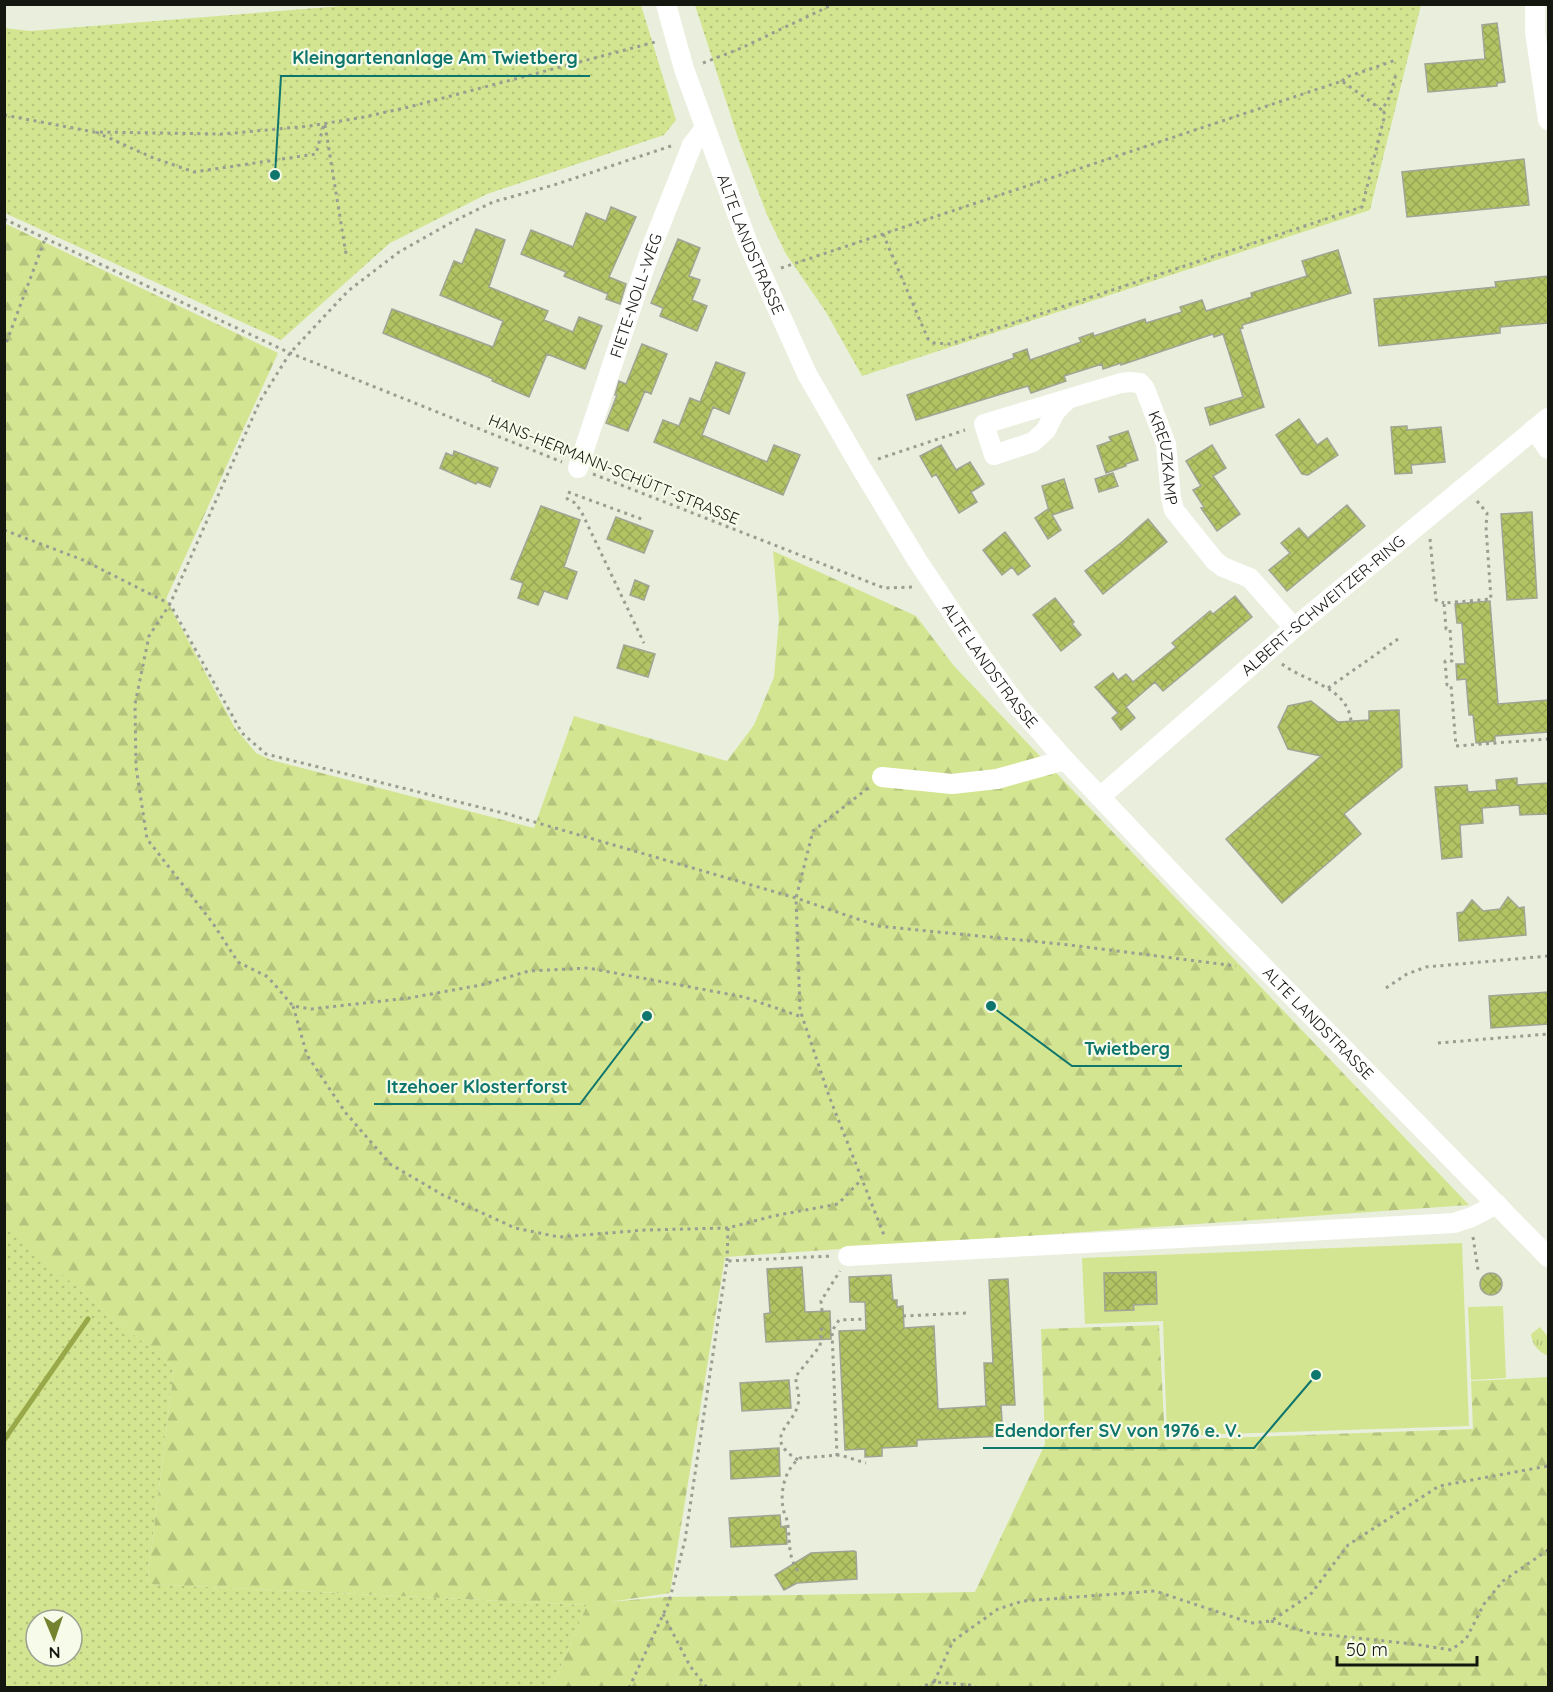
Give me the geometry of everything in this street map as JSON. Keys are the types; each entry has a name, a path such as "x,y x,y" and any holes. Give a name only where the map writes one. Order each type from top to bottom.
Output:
{"street":[{"name":"ALTE LANDSTRASSE","path":"666,4 702,132 807,374 932,583 984,660 1017,705 1065,760 1190,892 1497,1204 1546,1249"},
{"path":"1534,4 1535,32 1548,120"},
{"name":"FIETE-NOLL-WEG","path":"578,468 650,251 692,145 702,132"},
{"name":"KREUZKAMP","path":"984,424 1121,383 1140,383 1151,403 1166,444 1174,510 1215,561 1223,567 1250,578 1294,628"},
{"path":"984,424 994,455 1033,442 1046,430 1055,412 1068,399"},
{"path":"1541,424 1548,448"},
{"name":"ALBERT-SCHWEITZER-RING","path":"1100,797 1294,628 1541,424"},
{"path":"882,777 952,784 997,779 1065,760"},
{"path":"848,1256 1454,1223 1497,1204"}],"path":[{"path":"684,69 739,49 834,4"},
{"path":"4,115 94,132 223,134 325,123 409,107 675,36"},
{"path":"762,274 1342,81 1347,77 1396,60"},
{"path":"1382,110 1390,96 1396,74"},
{"path":"883,234 928,339 934,343 950,344 1362,207 1386,114 1342,81"},
{"path":"94,132 194,172 316,154 325,123"},
{"path":"325,123 346,254"},
{"path":"702,132 554,185 493,202 454,221 399,252 348,291 290,353 260,402 170,604 149,636 135,704 136,767 147,839 212,922 238,962 268,977 293,1006 307,1055 345,1112 390,1164 443,1195 515,1228 559,1237 645,1230 728,1228 773,1216 838,1204 862,1179"},
{"name":"HANS-HERMANN-SCHÜTT-STRASSE","path":"4,219 290,353 578,468 884,588 906,588 932,583"},
{"path":"4,349 45,239"},
{"path":"860,466 984,424"},
{"path":"1428,518 1436,600 1444,603 1491,599 1487,513 1466,486"},
{"path":"568,492 644,520"},
{"path":"566,498 575,503 580,511 644,643"},
{"path":"4,530 83,560 170,604 242,733 266,754 507,814 796,898 878,926 1070,945 1268,970"},
{"path":"1444,603 1446,629 1450,629 1452,661 1445,662 1447,685 1451,685 1456,746 1548,739"},
{"path":"1328,688 1398,639"},
{"path":"1267,652 1289,670 1328,688 1344,702 1350,712 1351,721"},
{"path":"882,777 813,831 796,898 800,1010 829,1096 892,1254"},
{"path":"1386,988 1407,974 1426,967 1548,957"},
{"path":"293,1006 311,1009 409,998 481,985 529,971 588,968 744,997 802,1017"},
{"path":"1438,1043 1548,1034"},
{"path":"1472,1217 1473,1246 1478,1270"},
{"path":"629,1688 669,1602 685,1540 728,1261 728,1228"},
{"path":"728,1261 848,1256"},
{"path":"822,1311 821,1301 848,1256"},
{"path":"903,1316 966,1313"},
{"path":"830,1320 866,1319"},
{"path":"837,1456 832,1331 839,1320"},
{"path":"822,1325 820,1346 796,1376 798,1407 782,1431 782,1444 787,1453 798,1460 837,1456 866,1463"},
{"path":"798,1460 785,1480 783,1492 783,1510 788,1525 790,1556 798,1571"},
{"path":"1271,1621 1310,1595 1348,1545 1438,1486 1548,1466"},
{"path":"934,1688 934,1682 953,1641 998,1610 1023,1600 1155,1591 1251,1623 1271,1621 1310,1633 1451,1650 1466,1639 1484,1604 1503,1581 1548,1550"},
{"path":"663,1614 690,1666 707,1688"},
{"path":"918,1688 934,1682 970,1684 978,1688"}],"green space":[{"path":"367,4 641,5 676,120 664,135 487,194 390,243 281,340 5,213 5,28 30,31"},
{"path":"695,4 1421,5 1370,210 862,376 826,312 786,254 767,215 738,138"},
{"path":"4,223 278,353 166,599 235,728 256,753 271,760 534,828 574,716 727,761 754,725 774,677 779,619 773,551 916,616 954,666 1469,1205 725,1257 670,1593 609,1602 665,1597 975,1592 1045,1444 1041,1329 1159,1325 1165,1440 1473,1429 1471,1381 1548,1377 1548,1687 552,1687 587,1605 147,1584 174,1368 8,1230 5,1234"},
{"path":"8,1229 174,1368 147,1584 587,1605 552,1687 5,1687 4,1234"},
{"path":"1462,1243 1469,1426 1167,1436 1163,1321 1085,1324 1082,1258"},
{"path":"1503,1306 1506,1378 1471,1380 1468,1307"},
{"path":"1540,1327 1548,1337 1548,1356 1536,1348 1533,1342 1531,1334"}],"building":[{"path":"1497,23 1505,82 1497,83 1497,86 1428,92 1425,64 1485,59 1482,25"},
{"path":"1524,159 1529,205 1407,217 1402,172"},
{"path":"611,207 636,217 609,277 626,284 620,304 606,299 608,294 564,276 566,272 521,254 531,230 573,247 586,213 606,221"},
{"path":"476,229 505,240 489,287 548,311 544,320 573,332 579,317 602,326 585,369 547,354 529,397 492,381 493,379 383,333 392,309 493,347 503,321 440,295 454,261 462,264"},
{"path":"678,239 700,248 689,276 700,280 692,300 707,306 697,331 660,316 663,308 651,303"},
{"path":"1338,250 1351,293 1242,325 1243,328 1240,329 1264,407 1210,425 1205,408 1243,397 1223,334 1214,337 1213,334 1121,365 1121,363 1103,369 1102,364 1064,376 1066,381 1031,393 1028,386 916,420 907,395 1014,358 1013,354 1027,349 1030,360 1081,342 1079,338 1093,333 1094,336 1145,319 1146,323 1182,312 1180,307 1202,300 1206,311 1252,297 1251,293 1307,276 1302,261"},
{"path":"1548,276 1548,323 1500,327 1500,333 1379,346 1374,299 1496,287 1495,282"},
{"path":"642,344 667,354 651,394 645,391 628,431 606,423 617,395 615,395 619,381 626,384"},
{"path":"716,362 745,373 729,414 713,407 702,435 767,462 774,445 800,455 783,495 654,442 663,420 679,426 690,398 700,402"},
{"path":"1299,419 1317,445 1327,438 1338,455 1308,475 1302,474 1276,435"},
{"path":"1407,426 1407,430 1441,427 1445,462 1411,465 1412,473 1395,474 1391,427"},
{"path":"1128,431 1138,460 1106,473 1097,446 1111,441 1109,437"},
{"path":"941,445 956,470 970,462 984,484 971,492 977,502 959,513 936,474 932,477 920,456"},
{"path":"1212,445 1226,468 1213,476 1240,514 1217,531 1201,508 1204,507 1193,490 1201,486 1186,461"},
{"path":"454,451 498,468 490,487 477,482 476,484 440,468 446,453 453,456"},
{"path":"1113,473 1118,486 1099,492 1095,479"},
{"path":"1064,479 1073,508 1052,515 1061,530 1048,539 1035,518 1048,509 1049,511 1042,486"},
{"path":"1347,505 1365,526 1287,591 1269,570 1290,553 1281,543 1299,528 1308,538"},
{"path":"541,506 580,520 564,567 577,572 567,599 544,591 538,605 518,598 523,583 511,579"},
{"path":"1532,512 1537,598 1507,600 1501,514"},
{"path":"616,517 653,531 644,553 607,539"},
{"path":"1148,519 1167,542 1103,594 1085,571"},
{"path":"1005,532 1030,566 1018,575 1012,567 1002,575 983,550"},
{"path":"635,580 649,586 644,600 630,595"},
{"path":"1235,596 1252,617 1163,691 1155,682 1126,707 1135,718 1121,730 1112,718 1118,713 1095,687 1113,673 1118,680 1126,674 1133,682 1176,647 1172,643 1210,611 1213,614"},
{"path":"1055,598 1081,635 1061,651 1033,615"},
{"path":"1490,601 1498,704 1548,700 1548,732 1495,736 1495,741 1476,743 1473,715 1469,715 1466,679 1457,680 1456,664 1465,664 1462,623 1457,623 1455,604"},
{"path":"624,645 655,654 648,677 617,668"},
{"path":"1311,701 1338,722 1369,720 1369,711 1399,710 1402,767 1344,814 1361,834 1282,903 1226,839 1321,756 1288,749 1278,727 1288,706"},
{"path":"1517,778 1517,785 1548,783 1548,814 1520,815 1519,805 1482,808 1483,823 1460,825 1462,857 1442,859 1435,787 1467,785 1468,792 1497,790 1496,780"},
{"path":"1508,897 1519,908 1524,907 1526,935 1459,941 1457,913 1463,912 1472,900 1483,911 1500,909"},
{"path":"1548,992 1548,1024 1491,1028 1489,996"},
{"path":"802,1267 805,1312 830,1311 831,1339 766,1342 764,1314 770,1313 767,1269"},
{"path":"1156,1272 1157,1304 1133,1305 1134,1310 1105,1311 1104,1273"},
{"path":"1491,1273 1501,1280 1502,1284 1495,1294 1491,1295 1481,1288 1480,1284 1487,1274"},
{"path":"891,1275 893,1300 897,1300 897,1307 903,1306 904,1328 934,1326 938,1409 986,1406 984,1363 993,1363 989,1280 1008,1279 1015,1405 1001,1405 1003,1436 917,1440 917,1446 882,1448 882,1456 865,1457 865,1449 845,1450 839,1331 866,1330 865,1302 850,1302 849,1277"},
{"path":"789,1380 791,1408 742,1411 740,1383"},
{"path":"779,1448 780,1476 731,1479 730,1451"},
{"path":"780,1515 781,1527 786,1526 787,1544 731,1547 729,1518"},
{"path":"856,1552 857,1579 797,1583 784,1590 775,1575 811,1553"}],"waterway":[{"path":"4,1440 88,1319"}],"place":[{"name":"Kleingartenanlage Am Twietberg","path":"275,175"},
{"name":"Twietberg","path":"991,1006"},
{"name":"Itzehoer Klosterforst","path":"647,1016"},
{"name":"Edendorfer SV von 1976 e. V.","path":"1316,1375"}]}
